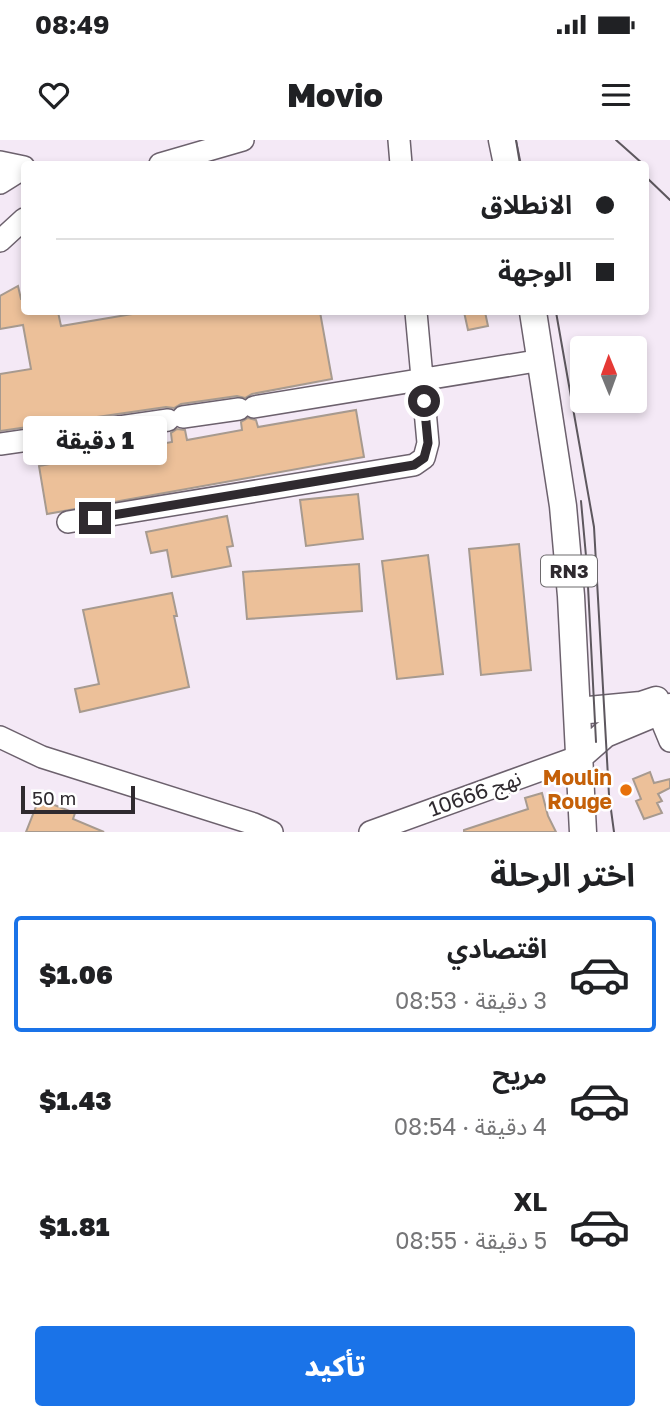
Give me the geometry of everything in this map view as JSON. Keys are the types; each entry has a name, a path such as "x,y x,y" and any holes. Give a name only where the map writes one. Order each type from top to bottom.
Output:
{"main road":[{"path":"502,140 506,161"},
{"name":"RN3","path":"534,315 563,506 571,596 583,832"},
{"path":"578,711 666,704"},
{"path":"580,755 605,734 666,704"}],"street":[{"path":"170,161 243,140"},
{"path":"399,140 401,161"},
{"path":"0,162 21,166"},
{"path":"0,183 21,169"},
{"path":"0,241 21,222"},
{"path":"68,522 414,465 424,458 428,443 416,315"},
{"path":"0,444 176,419 542,360"},
{"path":"666,704 670,741"},
{"path":"0,737 42,757 272,832"},
{"name":"نهج 10666","path":"370,832 580,755"}],"building":[{"path":"18,286 21,315 59,315 61,326 126,315 321,315 332,379 252,394 245,398 237,396 181,404 174,408 0,431 0,374 31,369 23,325 0,329 0,296"},
{"path":"465,315 486,315 488,326 468,330"},
{"path":"356,410 364,457 47,514 39,466 172,442 171,433 177,429 185,430 187,440 242,430 241,422 248,418 256,420 258,427"},
{"path":"358,494 363,539 306,546 300,500"},
{"path":"227,516 233,546 227,547 231,566 172,577 167,550 151,553 146,532"},
{"path":"519,544 531,670 481,675 469,549"},
{"path":"428,555 443,674 397,679 382,561"},
{"path":"359,564 362,611 247,619 243,572"},
{"path":"172,593 177,616 174,616 189,687 80,712 75,689 99,684 83,610"},
{"path":"650,772 654,783 670,779 670,788 658,794 662,801 657,803 662,813 644,819 636,801 641,799 633,779"},
{"path":"542,793 548,816 556,832 464,832 528,809 525,798"},
{"path":"39,799 75,813 73,819 104,832 26,832"}],"tram line":[{"path":"516,140 520,161"},
{"path":"616,140 640,161"},
{"path":"649,180 670,200"},
{"path":"557,315 594,527 609,795 614,832"},
{"path":"581,501 596,742"}],"place":[{"name":"Moulin Rouge","path":"626,790"}],"route":[{"path":"95,518 414,465 424,458 428,443 424,401"}]}
